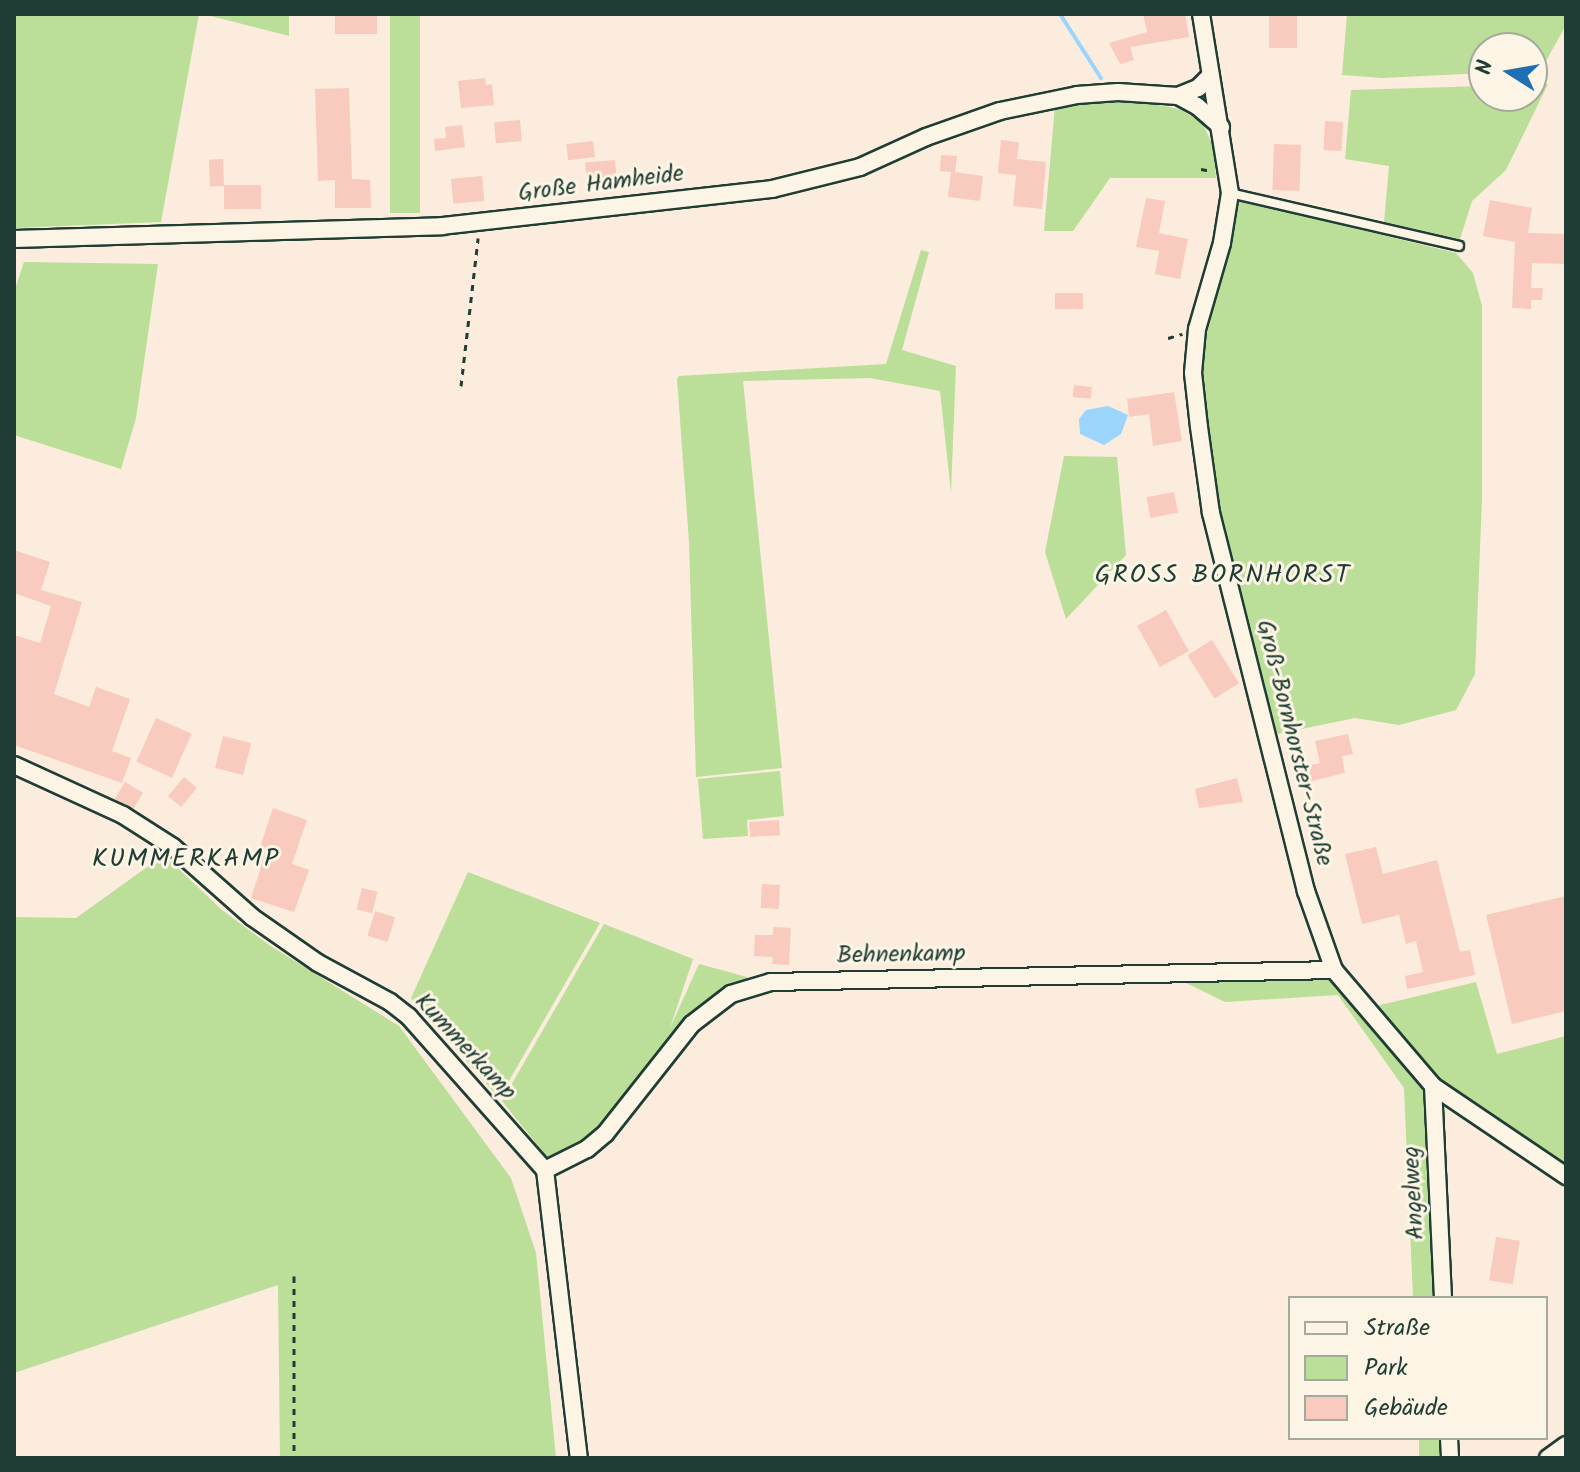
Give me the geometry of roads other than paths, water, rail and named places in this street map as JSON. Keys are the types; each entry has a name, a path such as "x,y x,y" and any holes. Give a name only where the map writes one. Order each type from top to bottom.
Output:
{"street":[{"name":"Groß-Bornhorster-Straße","path":"1201,14 1230,193 1222,243 1197,329 1193,373 1199,427 1211,513 1306,891 1334,970 1433,1086 1566,1176"},
{"path":"1178,96 1198,88 1211,75"},
{"name":"Große Hamheide","path":"14,239 480,222 772,189 860,167 926,137 1000,111 1077,95 1118,92 1178,96"},
{"path":"1178,96 1197,106 1221,127"},
{"name":"Kummerkamp","path":"14,765 123,815 173,847 252,917 318,963 390,1002 409,1017 545,1170"},
{"name":"Behnenkamp","path":"545,1170 587,1149 605,1134 692,1024 731,994 771,982 1334,970"},
{"name":"Angelweg","path":"1433,1086 1443,1296"},
{"path":"545,1170 579,1458"},
{"path":"1548,1458 1566,1445"}],"lane":[{"path":"1230,193 1459,246"}],"water":[{"path":"1108,406 1128,415 1121,434 1104,445 1080,434 1079,419 1086,410"}],"waterway":[{"path":"1060,14 1101,78"}],"district":[{"name":"GROSS BORNHORST","path":"1223,576"},
{"name":"KUMMERKAMP","path":"186,860"}]}
